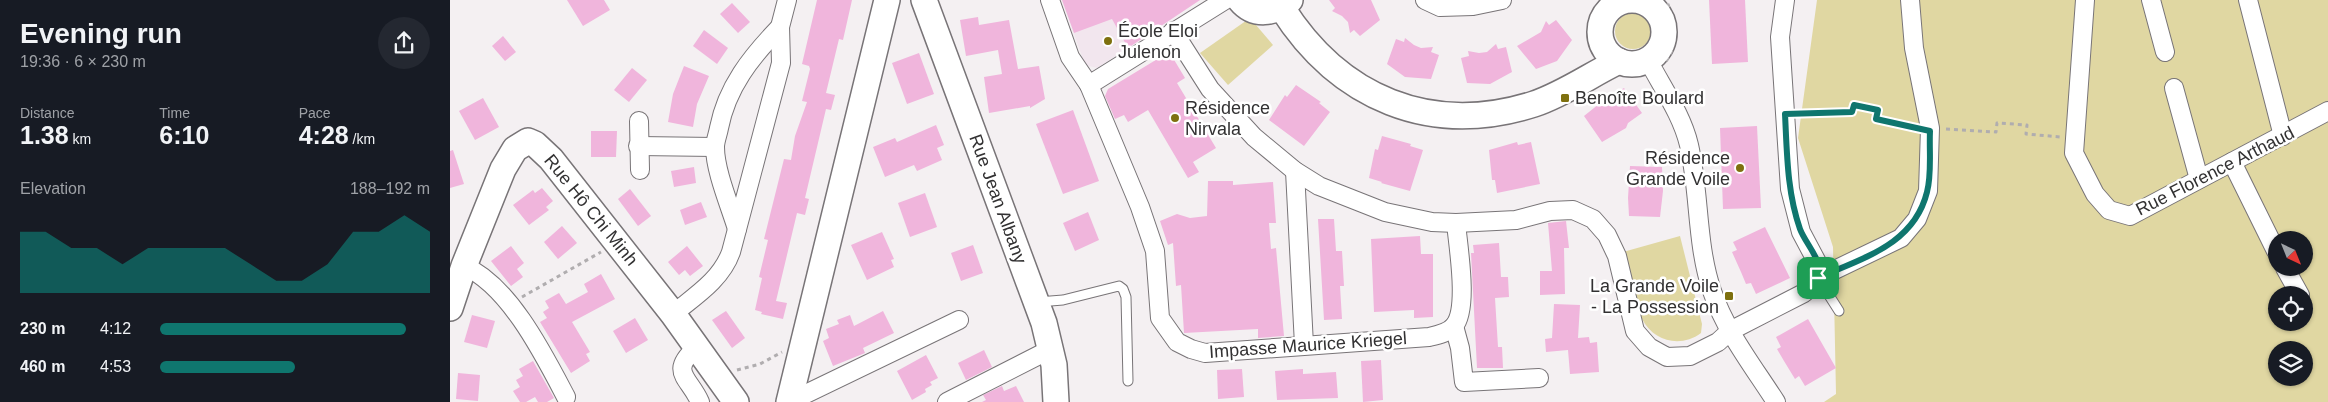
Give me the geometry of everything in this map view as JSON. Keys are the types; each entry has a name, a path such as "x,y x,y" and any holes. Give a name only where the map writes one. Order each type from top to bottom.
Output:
{"main road":[{"path":"789,402 887,0"},
{"name":"Rue Jean Albany","path":"924,0 1036,302 1051,349 1056,402"},
{"path":"1240,0 1250,9 1261,12 1271,12 1286,4 1315,53 1338,72 1372,94 1396,106 1413,110 1455,116 1488,115 1535,104 1579,84 1594,67 1612,55"},
{"path":"1624,2 1655,3 1664,29 1664,38 1651,66 1638,64 1612,55 1601,30 1608,12 1624,2"},
{"name":"Rue Hô Chi Minh","path":"450,308 464,266 508,158 515,149 528,141 541,148 551,159 673,314 736,402"}],"street":[{"path":"673,314 718,276 727,265 781,63 780,27 787,0"},
{"name":"Impasse Maurice Kriegel","path":"1050,0 1070,57 1089,86 1140,207 1155,250 1160,318 1167,331 1177,342 1190,349 1205,353 1430,337 1441,334 1454,326"},
{"path":"1089,86 1224,0"},
{"path":"1424,0 1440,7 1473,6 1502,0"},
{"path":"1173,31 1210,89 1254,137 1295,172 1319,186 1386,212 1432,222 1456,223 1516,220 1550,211 1573,210 1593,220 1607,236 1617,256 1635,330 1649,347 1667,358 1690,356 1718,342 1730,331 1812,288 1820,273 1818,264 1801,232 1790,189 1780,37 1786,0"},
{"path":"1818,278 1901,238 1917,219 1928,191 1930,130 1914,48 1910,0"},
{"name":"Rue Florence Arthaud","path":"2085,0 2074,153 2095,194 2109,210 2130,216 2328,111"},
{"path":"2151,0 2165,52"},
{"path":"2248,0 2284,136"},
{"path":"737,229 723,187 715,147 728,97 741,72 780,27"},
{"path":"1651,66 1682,123 1689,144 1702,250 1712,291 1730,331 1776,402"},
{"path":"2174,88 2199,179"},
{"path":"639,121 638,146 640,170"},
{"path":"638,146 715,147"},
{"path":"2232,162 2268,235"},
{"path":"1295,172 1304,345"},
{"path":"1456,223 1462,307 1454,326 1460,348 1464,382 1539,378"},
{"path":"464,266 477,272 493,285 509,305 540,349 566,397"},
{"path":"789,402 960,320"},
{"path":"697,347 684,360 681,366 684,376 700,402"},
{"path":"946,402 1051,349"}],"lane":[{"path":"1818,278 1838,311"},
{"path":"1036,302 1063,300 1119,286 1124,289 1126,297 1128,381"}],"path":[{"path":"1651,66 1668,59 1674,40 1673,22 1668,4 1655,3"},
{"path":"1785,114 1852,112 1854,105 1878,110 1876,119 1930,130 1996,132 1997,123 2027,125 2026,134 2075,138"},
{"path":"509,305 617,243"},
{"path":"712,368 747,369 760,364 785,349"}],"shaded area":[{"name":"École Eloi Julenon","path":"1062,0 1200,0 1097,68 1085,65"},
{"path":"1817,0 2328,0 2328,402 1824,402 1836,394 1833,247 1798,138"},
{"path":"1633,13 1640,14 1646,18 1650,24 1650,38 1646,44 1640,48 1633,49 1626,48 1620,44 1616,38 1615,31 1616,24 1620,18 1626,14"},
{"path":"1250,18 1273,45 1228,85 1200,53"},
{"path":"1680,236 1702,324 1701,333 1693,338 1677,341 1668,340 1653,333 1642,319 1623,252"}],"building":[{"path":"567,0 604,0 610,10 583,26"},
{"path":"817,0 852,0 843,40 839,39 826,93 835,95 831,110 826,109 805,198 809,199 805,215 797,213 776,301 787,303 783,319 761,314 762,312 755,310 762,278 759,277 768,240 764,239 784,159 791,160 795,136 807,102 802,101 810,69 809,66 802,64"},
{"name":"École Eloi Julenon","path":"1062,0 1200,0 1128,48 1112,19 1074,33"},
{"path":"1329,0 1371,0 1380,20 1360,36 1354,30 1350,33 1348,22 1342,16 1332,11 1335,8"},
{"path":"1709,0 1745,0 1748,62 1712,64"},
{"path":"732,3 750,22 738,33 720,14"},
{"path":"978,17 979,25 1009,20 1018,69 1039,66 1045,99 1030,108 1030,106 989,113 984,77 1002,74 998,50 966,56 960,20"},
{"path":"1556,20 1572,40 1557,61 1536,69 1517,46 1541,32 1546,21 1549,25"},
{"path":"704,30 728,48 717,64 693,46"},
{"path":"503,36 516,52 505,61 492,46"},
{"path":"1405,38 1421,48 1433,47 1431,52 1439,55 1431,79 1405,77 1387,64 1396,39 1404,42"},
{"path":"1496,44 1498,49 1506,47 1512,72 1490,84 1467,83 1461,58 1469,56 1468,51 1487,52"},
{"path":"919,53 934,94 907,104 892,63"},
{"name":"Résidence Nirvala","path":"1164,55 1173,58 1185,78 1177,83 1216,148 1193,162 1199,172 1188,178 1148,110 1128,122 1124,115 1115,119 1105,96 1108,89"},
{"path":"684,66 709,76 697,104 693,127 668,122 673,94"},
{"path":"632,68 647,80 629,102 614,90"},
{"path":"1296,85 1321,102 1319,103 1330,112 1304,146 1269,120 1285,95 1287,97"},
{"path":"1624,88 1642,113 1628,123 1626,128 1602,142 1584,116 1604,100"},
{"path":"483,98 499,127 475,140 459,111"},
{"path":"1073,110 1099,181 1063,194 1036,124"},
{"path":"936,125 944,145 937,148 942,160 917,171 914,165 885,177 873,147 895,138 897,142"},
{"name":"Résidence Grande Voile","path":"1757,126 1761,208 1723,209 1720,128"},
{"path":"591,131 617,131 616,157 591,157"},
{"path":"1382,136 1411,144 1410,146 1423,150 1410,191 1369,178 1375,149 1378,150"},
{"path":"1517,142 1518,145 1531,142 1540,184 1497,193 1495,180 1492,180 1489,150"},
{"path":"453,150 464,184 450,188 450,151"},
{"path":"1630,166 1662,167 1663,191 1660,217 1629,216"},
{"path":"694,167 696,183 674,187 671,171"},
{"path":"1208,181 1233,181 1233,185 1273,182 1276,223 1269,223 1271,249 1276,248 1284,336 1258,338 1258,329 1184,333 1181,285 1176,286 1173,243 1168,245 1160,221 1177,214 1190,218 1207,216"},
{"path":"542,188 553,201 546,207 549,210 529,225 513,205 533,190 535,193"},
{"path":"630,189 651,216 638,226 618,199"},
{"path":"925,193 937,227 910,237 898,203"},
{"path":"701,202 707,217 685,225 680,210"},
{"path":"1088,212 1099,240 1075,251 1063,223"},
{"path":"1318,219 1334,219 1336,251 1342,251 1344,286 1340,286 1342,319 1324,320"},
{"path":"1566,221 1569,248 1564,248 1565,294 1540,295 1540,271 1552,271 1548,223"},
{"path":"562,226 577,243 558,259 544,242"},
{"path":"1765,227 1790,278 1756,294 1751,283 1746,284 1732,252 1737,250 1733,242"},
{"path":"882,232 894,259 891,260 894,267 867,280 851,245"},
{"path":"1420,236 1421,254 1433,254 1433,317 1414,318 1414,310 1374,312 1371,239"},
{"path":"1499,243 1501,277 1508,277 1509,297 1495,298 1498,347 1502,347 1503,368 1477,368 1471,253 1474,253 1473,245"},
{"path":"973,245 983,273 961,281 951,253"},
{"path":"511,246 524,263 517,269 523,277 511,286 491,261"},
{"path":"687,246 703,266 690,276 685,270 679,275 668,262"},
{"path":"601,274 615,299 572,322 590,352 586,354 590,361 571,373 540,322 547,318 543,312 549,308 545,301 559,293 566,304 588,292 584,284"},
{"path":"1554,304 1580,305 1578,338 1589,337 1590,343 1597,342 1599,372 1570,374 1568,350 1546,352 1545,339 1552,338"},
{"path":"726,311 745,338 732,348 712,320"},
{"path":"883,311 894,333 863,348 865,353 833,366 823,341 829,338 826,329 839,324 837,320 850,315 854,326"},
{"path":"472,315 495,321 487,348 464,342"},
{"path":"635,318 648,340 626,353 613,331"},
{"path":"1808,319 1836,368 1805,386 1799,376 1795,379 1784,361 1777,349 1781,347 1776,337"},
{"path":"984,350 992,367 966,380 958,363"},
{"path":"926,355 938,378 930,382 932,385 925,389 926,392 912,400 897,371"},
{"path":"1381,360 1383,400 1363,402 1361,361"},
{"path":"533,361 554,398 547,402 538,402 535,397 526,402 520,402 513,391 520,387 516,380 523,376 519,369"},
{"path":"1242,369 1244,397 1218,399 1217,370"},
{"path":"1303,369 1303,374 1336,372 1338,398 1277,400 1275,371"},
{"path":"458,373 480,375 478,401 456,399"},
{"path":"1002,386 1004,391 1016,386 1024,402 982,402 986,400 983,395"}],"place":[{"name":"École Eloi Julenon","path":"1108,41"},
{"name":"Benoîte Boulard","path":"1565,98"},
{"name":"Résidence Nirvala","path":"1175,118"},
{"name":"Résidence Grande Voile","path":"1740,168"},
{"name":"La Grande Voile - La Possession","path":"1729,296"}],"route":[{"path":"1854,105 1878,110 1876,119 1930,131 1928,191 1917,219 1901,238 1818,278 1820,273 1818,264 1801,232 1794,210 1790,189 1785,114 1852,112 1854,105"}]}
